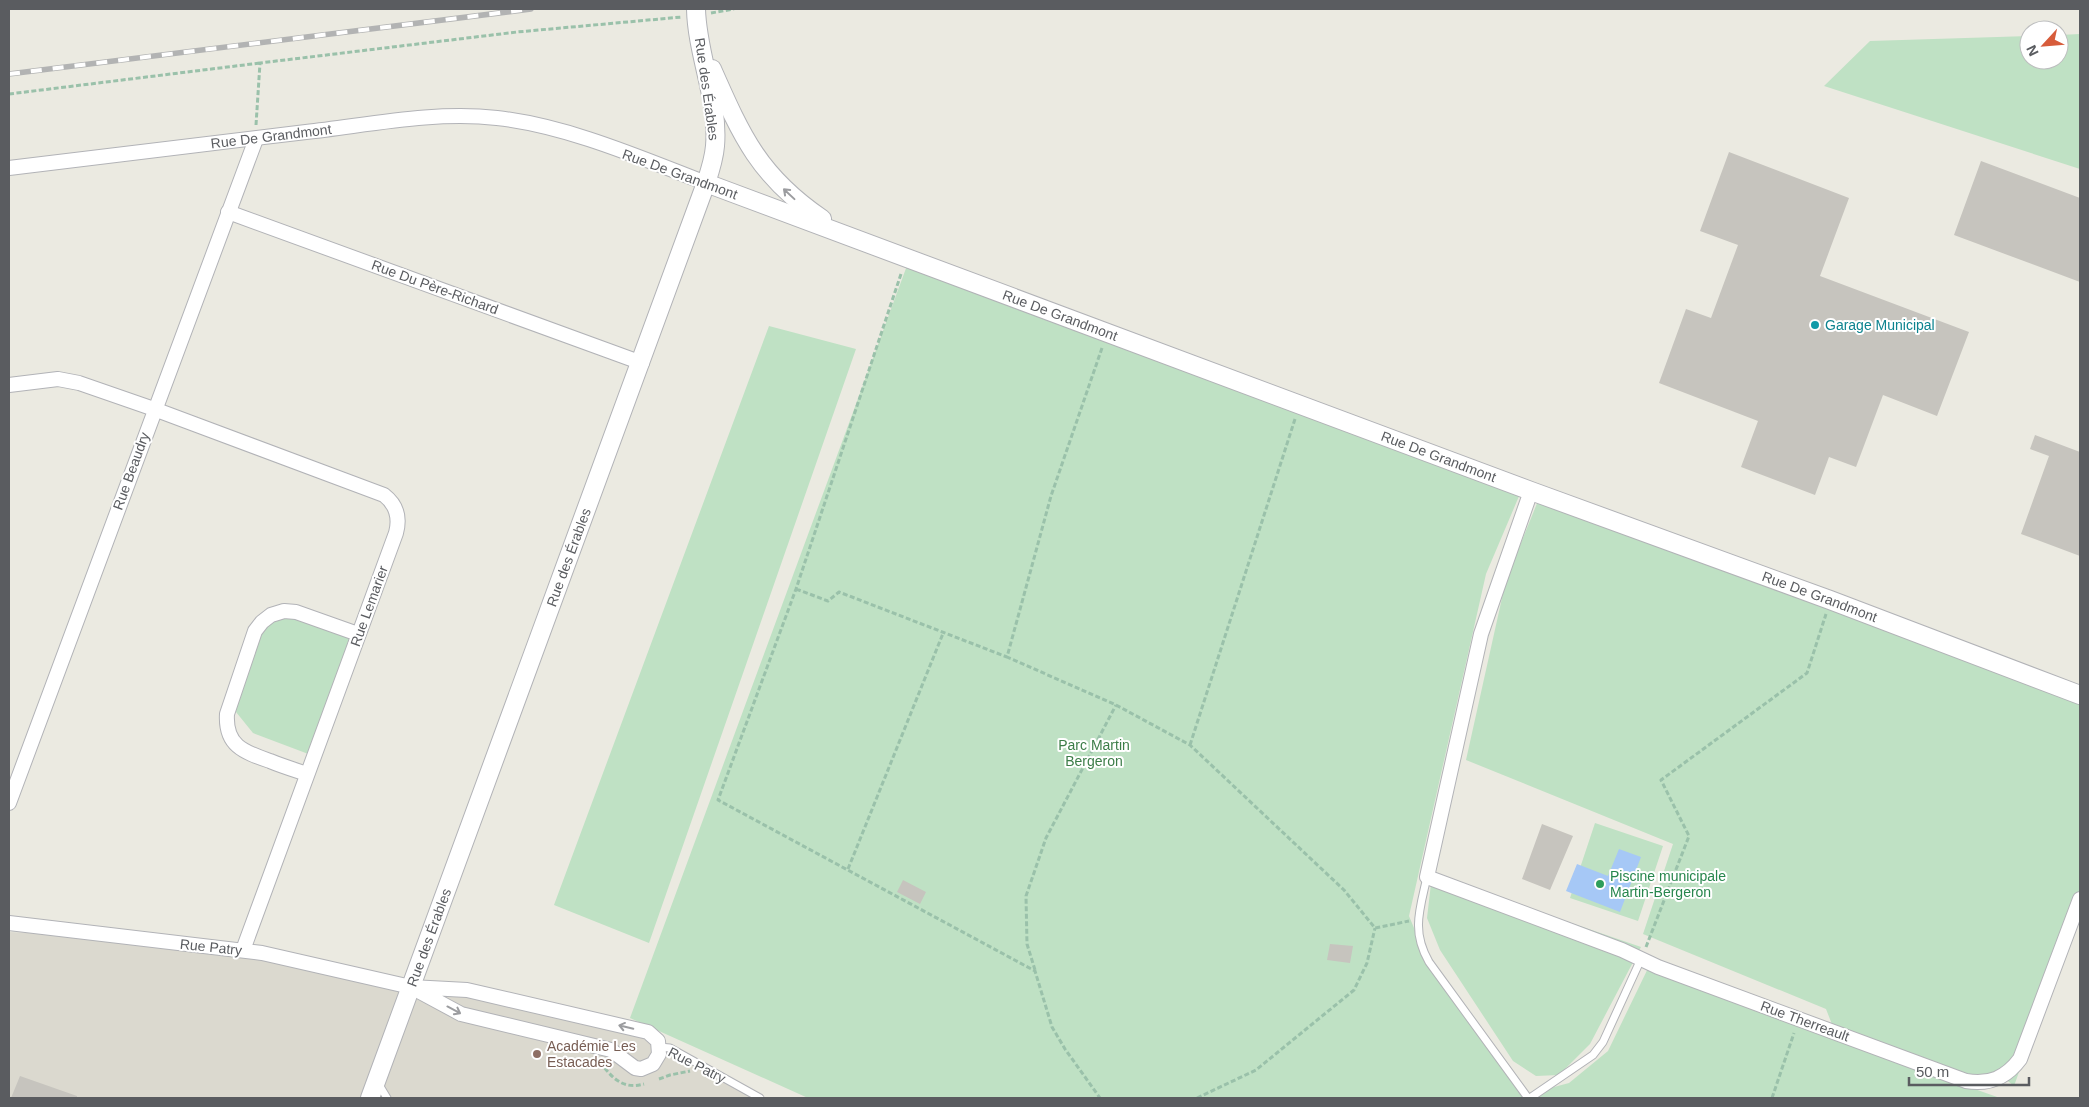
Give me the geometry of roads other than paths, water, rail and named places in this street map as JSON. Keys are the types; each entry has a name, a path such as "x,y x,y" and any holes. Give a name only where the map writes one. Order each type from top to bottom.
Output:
{"street":[{"name":"Rue des Érables","path":"370,1098 642,363 706,184 714,154 715,135 696,12"},
{"path":"699,40 743,136 761,164 798,203 842,234"},
{"name":"Rue De Grandmont","path":"9,168 256,139 412,118 459,116 500,118 578,137 1830,600 2080,695"},
{"name":"Rue Beaudry","path":"9,803 256,139"},
{"name":"Rue Du Père-Richard","path":"228,212 642,363"},
{"path":"9,385 49,380 67,380 154,409"},
{"name":"Rue Lemarier","path":"154,409 384,495 390,499 397,512 397,527 243,950"},
{"path":"1427,877 1481,634 1531,491"},
{"path":"308,774 248,753 238,747 230,736 227,714 253,637 258,626 266,618 284,611 296,612 358,634"},
{"name":"Rue Therreault","path":"1427,877 1622,950 1658,967 1966,1081 1985,1082 1994,1081 2015,1066 2024,1049 2080,899"},
{"name":"Rue Patry","path":"9,923 271,954 411,987 467,990 648,1032 658,1041 659,1054 652,1064 641,1069 635,1068 629,1066 611,1050 461,1014 411,987"}],"lane":[{"path":"1427,877 1418,920 1419,942 1429,962 1529,1098 1594,1055 1603,1042 1641,959"},
{"name":"Rue Patry","path":"659,1047 670,1048 760,1098"},
{"path":"377,1081 387,1098"}],"water":[{"name":"Piscine municipale Martin-Bergeron","path":"1619,849 1641,857 1620,912 1566,891 1577,864 1608,876"}],"railway":[{"path":"9,74 531,9"}],"place":[{"name":"Garage Municipal","path":"1815,325"},
{"name":"Piscine municipale Martin-Bergeron","path":"1600,884"},
{"name":"Académie Les Estacades","path":"537,1054"}],"park label":[{"name":"Parc Martin Bergeron","path":"1094,754"}]}
